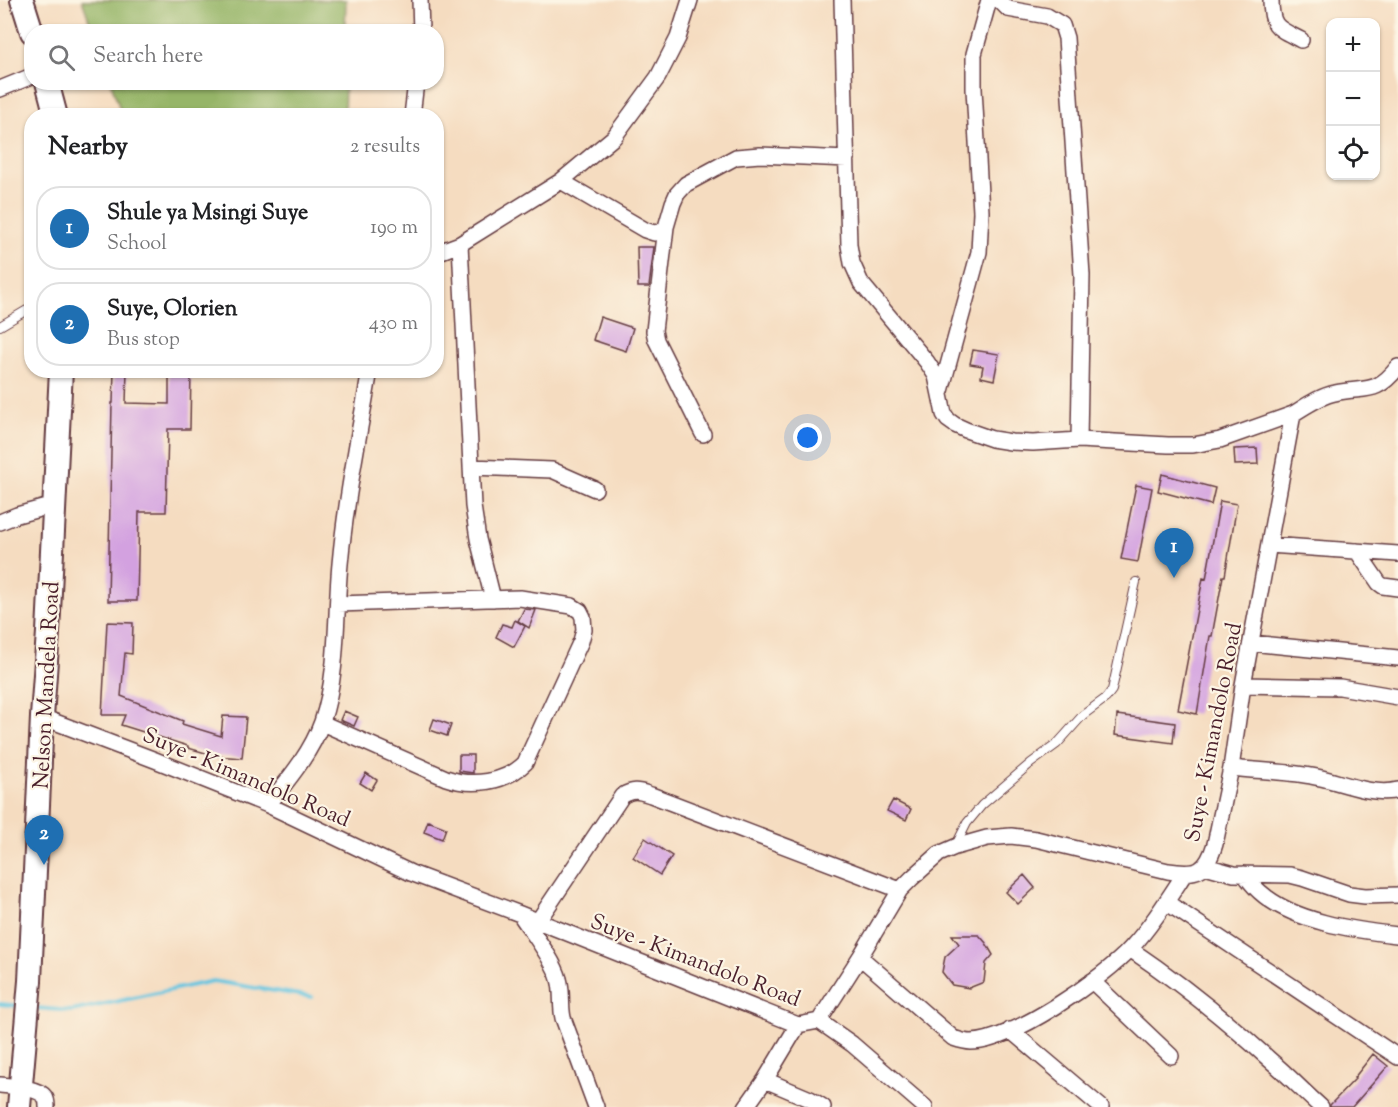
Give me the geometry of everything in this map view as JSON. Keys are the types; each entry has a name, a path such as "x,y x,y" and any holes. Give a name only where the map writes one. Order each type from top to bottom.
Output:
{"main road":[{"path":"22,0 30,24"},
{"path":"49,90 54,108"},
{"name":"Nelson Mandela Road","path":"13,1093 26,1037 30,981 61,378"}],"street":[{"path":"420,0 421,24"},
{"path":"444,251 459,244 561,181 614,137 658,76 678,38 690,0"},
{"path":"842,0 849,245 852,263 861,283 936,376 944,414 955,425 992,440 1033,443 1079,440 1193,445 1220,440 1293,414 1315,400 1334,393 1376,387 1398,367"},
{"path":"940,393 979,252 981,212 974,54 989,0"},
{"path":"999,0 1008,9 1047,16 1062,25 1066,38 1082,274 1079,440"},
{"path":"1272,0 1273,21 1277,26 1301,40"},
{"path":"0,89 24,79"},
{"path":"413,108 415,90"},
{"path":"703,434 656,340 654,331 666,227 677,194 686,184 736,157 760,155 847,159"},
{"path":"561,181 645,230 654,233 661,232 666,227"},
{"path":"459,244 473,506 478,538 493,599"},
{"path":"268,805 310,748 322,723 332,682 345,521 369,378"},
{"name":"Suye - Kimandolo Road","path":"42,717 268,805 411,873 798,1025 819,1021 900,890 939,854 954,847 987,838 1011,836 1168,871 1185,873 1197,871 1205,866 1215,844 1231,768 1243,685 1293,414"},
{"path":"471,467 552,470 595,489"},
{"path":"0,522 54,505"},
{"path":"1269,545 1398,554"},
{"path":"1357,551 1379,583 1383,586 1398,588"},
{"path":"322,723 458,782 480,783 506,776 517,771 525,763 585,630 580,611 572,606 520,598 338,604"},
{"path":"1251,643 1398,658"},
{"path":"1243,685 1340,687 1398,698"},
{"path":"1231,768 1312,776 1374,791 1398,790"},
{"path":"538,921 622,796 630,791 651,795 900,890"},
{"path":"1205,866 1227,873 1290,875 1348,894 1398,895"},
{"path":"860,957 947,1033 958,1040 971,1042 985,1040 1024,1024 1077,993 1110,968 1130,949 1185,873"},
{"path":"1244,874 1261,893 1286,910 1353,930 1397,935"},
{"path":"1166,902 1398,1057"},
{"path":"520,914 556,970 560,984 562,1012 596,1107"},
{"path":"1130,949 1217,1015 1270,1059 1321,1107"},
{"path":"1092,981 1171,1056"},
{"path":"819,1021 852,1044 925,1107"},
{"path":"746,1107 798,1025"},
{"path":"1010,1030 1101,1107"},
{"path":"765,1080 823,1107"},
{"path":"13,1093 42,1094 46,1098 47,1107"}],"lane":[{"path":"0,326 24,312"},
{"path":"954,847 967,823 982,805 1031,763 1058,744 1083,715 1113,690 1136,582"}],"green space":[{"path":"82,0 346,0 345,24 91,24"},
{"path":"113,90 345,90 344,108 120,108"}],"building":[{"path":"637,247 654,247 649,287 638,287"},
{"path":"600,317 633,328 626,351 593,340"},
{"path":"973,350 999,354 994,380 981,377 983,366 970,364"},
{"path":"114,378 127,378 126,403 169,404 169,378 191,378 190,429 168,429 166,512 139,512 137,601 108,601"},
{"path":"1257,448 1258,464 1235,465 1234,449"},
{"path":"1162,474 1215,488 1211,505 1158,491"},
{"path":"1136,485 1152,488 1138,562 1121,559"},
{"path":"1220,501 1237,504 1225,576 1223,576 1212,636 1210,636 1197,714 1178,710"},
{"path":"524,609 536,610 529,628 518,621"},
{"path":"515,620 525,626 514,647 496,637 502,624 512,627"},
{"path":"107,622 133,623 132,654 125,653 121,696 183,721 182,724 221,736 223,716 246,717 242,758 216,756 121,725 125,715 102,715"},
{"path":"344,711 358,717 354,726 340,720"},
{"path":"1117,715 1175,723 1173,743 1115,735"},
{"path":"434,719 451,725 447,736 430,730"},
{"path":"459,755 473,755 473,773 459,771"},
{"path":"366,773 377,780 371,790 360,783"},
{"path":"893,800 911,809 906,820 887,811"},
{"path":"428,821 446,828 442,839 424,832"},
{"path":"645,838 672,856 660,875 633,857"},
{"path":"1024,875 1035,888 1018,904 1006,892"},
{"path":"952,935 979,935 986,943 993,955 986,963 984,982 969,988 952,985 942,972 945,957 959,944"},
{"path":"1373,1054 1388,1066 1352,1107 1330,1107 1355,1079"}],"waterway":[{"path":"35,1008 72,1011 213,981 312,997"},
{"path":"0,1004 21,1006"}],"place":[{"name":"Shule ya Msingi Suye","path":"1174,578"},
{"name":"Suye, Olorien","path":"44,865"}]}
